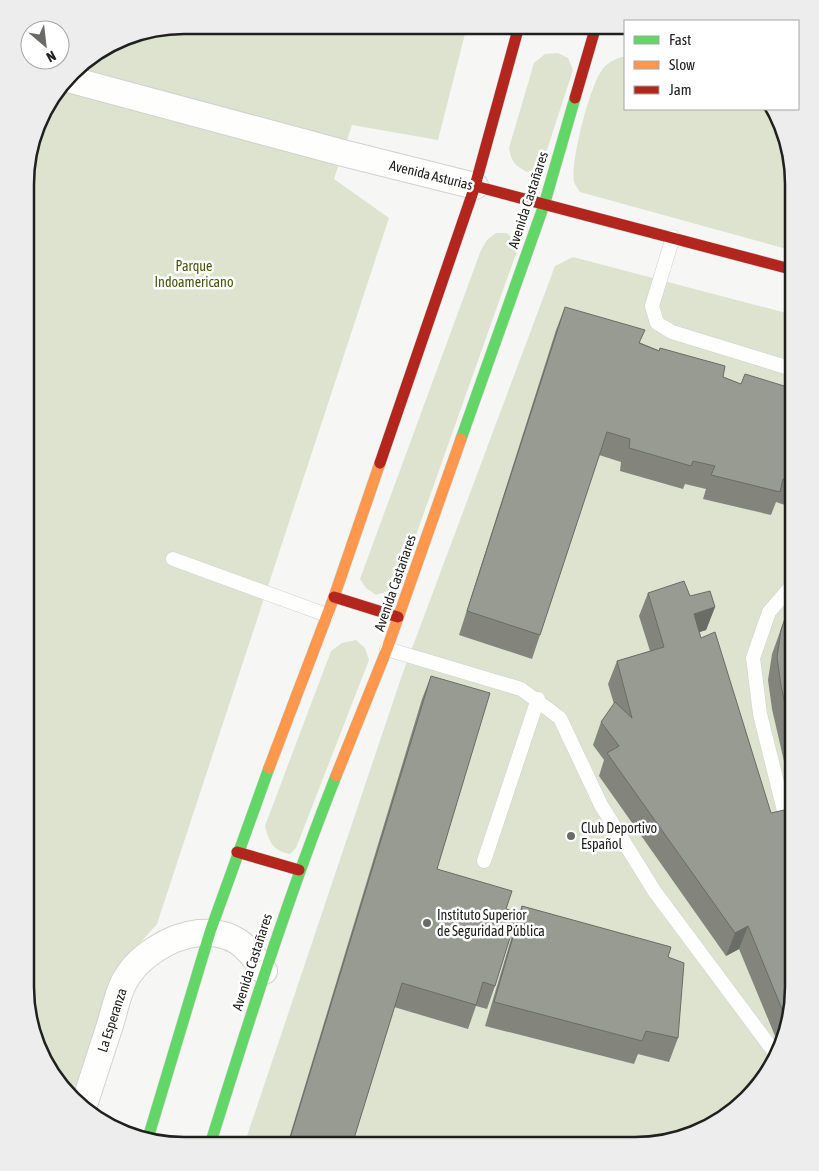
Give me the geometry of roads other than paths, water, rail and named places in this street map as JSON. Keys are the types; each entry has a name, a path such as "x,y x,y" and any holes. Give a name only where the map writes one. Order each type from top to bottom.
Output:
{"main road":[{"path":"150,1133 210,932 237,852 334,597 475,186 517,34"},
{"name":"Avenida Castañares","path":"212,1137 264,971 298,870 387,649 544,204 594,34"},
{"name":"Avenida Asturias","path":"475,186 785,268"},
{"path":"334,597 398,617"},
{"path":"237,852 298,870"}],"street":[{"name":"Avenida Asturias","path":"75,81 343,153 475,186"},
{"name":"La Esperanza","path":"86,1100 123,984 142,960 164,944 186,934 210,932 231,938 250,949 264,971"}],"lane":[{"path":"673,237 652,306 657,323 672,332 785,367"},
{"path":"173,559 327,615"},
{"path":"785,593 769,612 754,658 760,714 785,814"},
{"path":"387,649 521,689 538,699 560,718 601,805 655,892 772,1049"},
{"path":"484,861 538,699"}],"place":[{"name":"Club Deportivo Español","path":"571,836"},
{"name":"Instituto Superior de Seguridad Pública","path":"427,923"}],"park label":[{"name":"Parque Indoamericano","path":"194,274"}]}
